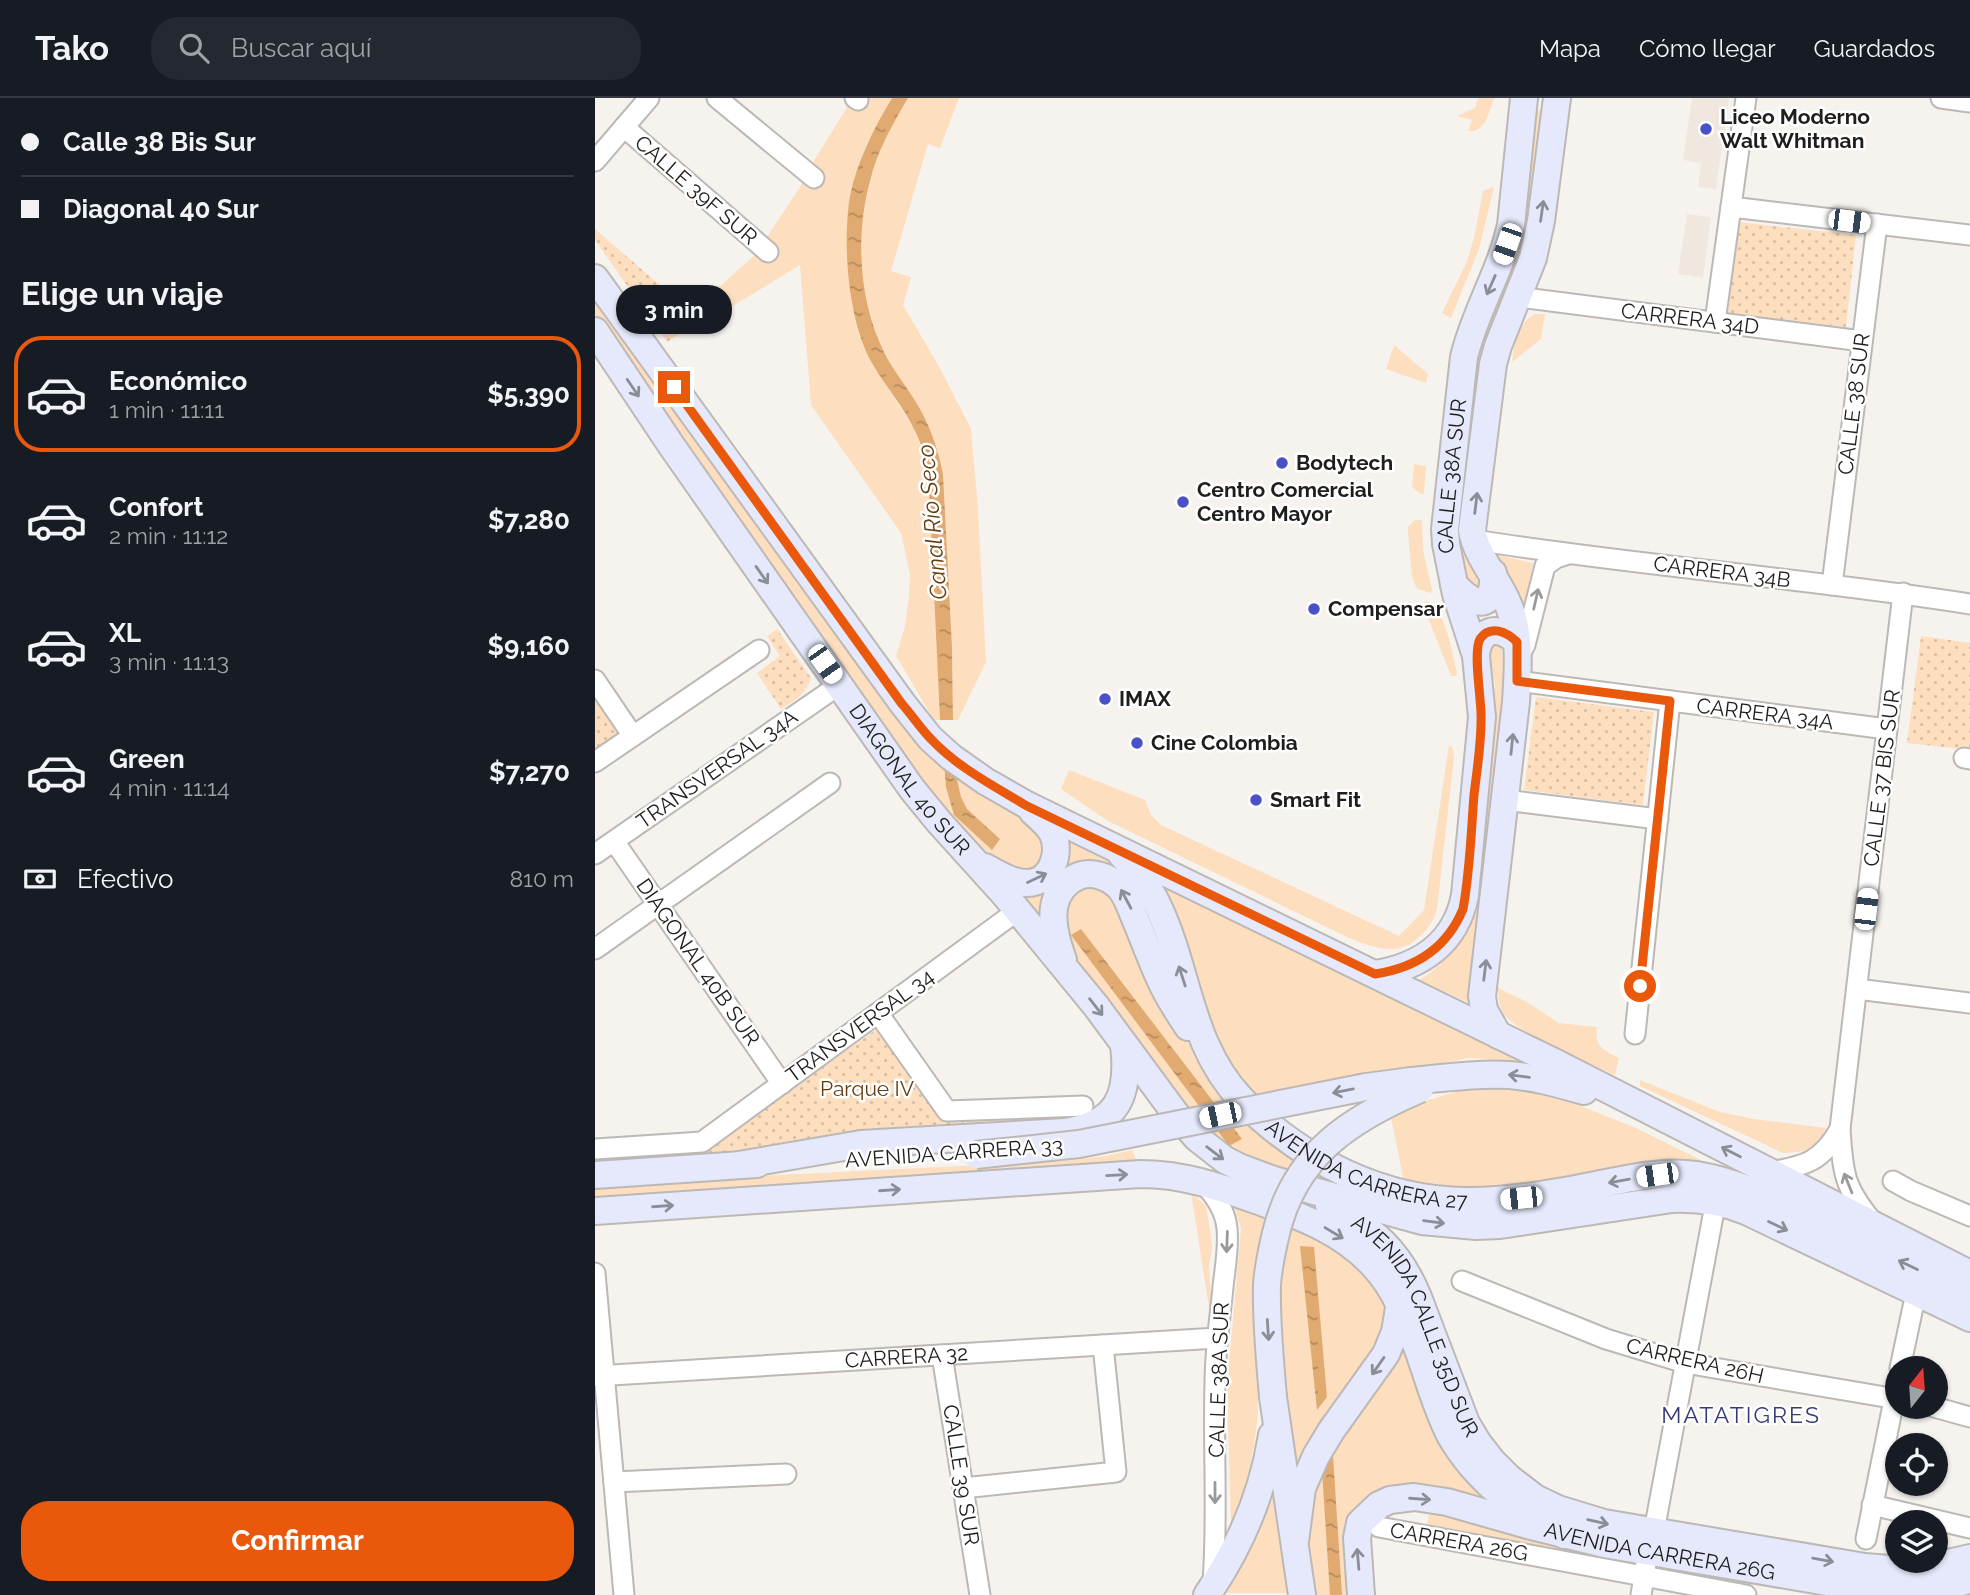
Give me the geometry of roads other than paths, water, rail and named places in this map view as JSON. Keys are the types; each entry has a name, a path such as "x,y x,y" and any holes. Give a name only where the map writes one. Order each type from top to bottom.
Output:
{"main road":[{"name":"CALLE 38A SUR","path":"1375,974 1403,968 1422,959 1450,933 1463,909 1482,716 1476,656 1454,584 1445,530 1464,357 1469,335 1507,244 1524,98"},
{"name":"CALLE 38A SUR","path":"1498,1034 1484,1010 1482,996 1505,800 1517,660 1509,606 1493,573 1478,551 1472,530 1493,365 1498,346 1534,258 1557,98"},
{"name":"DIAGONAL 40 SUR","path":"595,278 902,704 930,738 964,767 1027,806"},
{"name":"DIAGONAL 40 SUR","path":"595,331 671,445 923,804 1067,971 1197,1138 1225,1160 1274,1180"},
{"path":"1454,584 1464,596 1480,602 1487,599 1492,592 1493,573"},
{"path":"1476,656 1480,639 1494,631 1502,631 1510,635 1517,660"},
{"path":"1027,806 1498,1034 1970,1274"},
{"path":"975,862 1014,881 1027,883 1045,876 1054,862 1056,844 1051,831 1027,806"},
{"name":"AVENIDA CARRERA 27","path":"1115,848 1146,884 1158,905 1199,1031 1215,1066 1241,1099 1300,1149 1348,1174 1393,1190 1443,1200 1497,1201 1657,1175 1702,1176 1730,1182 1970,1294"},
{"path":"1067,971 1055,933 1055,904 1059,893 1075,877 1087,873 1098,874 1118,885 1123,891 1175,1008 1215,1066"},
{"path":"739,1165 860,1144 1080,1130 1097,1124 1110,1115 1118,1101 1125,1080 1124,1045"},
{"path":"1303,1595 1274,1406 1268,1276 1272,1247 1286,1201 1307,1164 1339,1133 1416,1085 1456,1076 1506,1075 1552,1082 1678,1125"},
{"name":"AVENIDA CARRERA 33","path":"595,1175 739,1165 976,1155 1079,1144 1366,1087 1416,1085"},
{"name":"AVENIDA CARRERA 33","path":"595,1211 1140,1174 1182,1177 1202,1181 1331,1231 1353,1245 1375,1267 1400,1303"},
{"path":"1274,1180 1422,1221 1476,1226 1590,1213 1672,1199 1716,1200 1746,1211 1970,1318"},
{"name":"AVENIDA CALLE 35D SUR","path":"1274,1180 1360,1223 1379,1237 1399,1259 1418,1297 1466,1423 1492,1461 1535,1498"},
{"path":"1878,1228 1970,1258"},
{"path":"1295,1541 1302,1488 1316,1456 1386,1354 1395,1332 1400,1303"},
{"name":"AVENIDA CALLE 35D SUR","path":"1400,1303 1438,1407 1449,1433 1466,1460 1511,1504 1564,1535"},
{"path":"1210,1591 1231,1558 1246,1526 1266,1464 1274,1406"},
{"name":"AVENIDA CARRERA 26G","path":"1370,1525 1365,1517 1379,1506 1390,1500 1414,1497 1447,1502 1564,1535 1647,1564 1910,1591 1970,1580"},
{"name":"AVENIDA CARRERA 26G","path":"1535,1498 1558,1510 1604,1523 1647,1564 1865,1567 1913,1571 1970,1558"},
{"path":"1361,1595 1357,1538 1370,1525"},
{"path":"1857,1587 1888,1595"}],"street":[{"path":"595,161 649,98"},
{"path":"717,98 814,178"},
{"path":"1715,322 1746,98"},
{"path":"1941,98 1970,102"},
{"name":"CALLE 39F SUR","path":"624,127 768,252"},
{"path":"1731,207 1970,235"},
{"name":"CALLE 38 SUR","path":"1832,585 1877,224"},
{"name":"CARRERA 34D","path":"1518,297 1862,341"},
{"name":"CARRERA 34B","path":"1474,540 1569,554 1903,593 1970,604"},
{"name":"CALLE 38A SUR","path":"1517,660 1525,645 1545,566 1556,558 1569,554"},
{"name":"CALLE 37 BIS SUR","path":"1878,1228 1847,1184 1840,1129 1903,593"},
{"path":"595,762 759,650"},
{"name":"CARRERA 34A","path":"1517,660 1670,701 1887,729"},
{"path":"595,680 633,736"},
{"name":"TRANSVERSAL 34A","path":"595,854 839,685"},
{"path":"1635,1034 1670,701"},
{"path":"595,949 830,783"},
{"path":"1505,800 1658,819"},
{"name":"DIAGONAL 40B SUR","path":"614,841 782,1084"},
{"name":"TRANSVERSAL 34","path":"595,1149 702,1142 1017,911"},
{"path":"1857,989 1970,1003"},
{"path":"878,1013 947,1111 1083,1106"},
{"path":"1770,1172 1812,1162 1825,1152 1840,1129"},
{"name":"CALLE 38A SUR","path":"1202,1181 1216,1198 1225,1217 1227,1230 1227,1258 1217,1338 1216,1533 1210,1591"},
{"path":"1893,1181 1970,1216"},
{"path":"1647,1564 1716,1200"},
{"path":"595,1273 600,1376 614,1482 624,1595"},
{"name":"CARRERA 26H","path":"1462,1281 1607,1339 1685,1363 1885,1392"},
{"path":"1903,1356 1916,1293"},
{"name":"CARRERA 32","path":"600,1376 1217,1338"},
{"path":"963,1488 1116,1472 1103,1345"},
{"name":"CALLE 39 SUR","path":"942,1355 980,1595"},
{"path":"1948,1411 1970,1417"},
{"path":"1866,1539 1891,1419"},
{"path":"614,1482 786,1474"},
{"path":"1873,1505 1970,1528"},
{"name":"CARRERA 26G","path":"1370,1525 1647,1564 1746,1595"}],"water":[{"name":"Canal Río Seco","path":"892,98 908,98 881,148 870,181 862,224 862,269 876,334 888,360 924,417 936,445 943,474 953,720 940,720 929,487 925,458 911,422 877,372 864,346 857,326 849,281 847,236 850,196 867,145"},
{"path":"944,763 955,771 961,797 967,809 1000,839 992,850 954,815 946,787"},
{"path":"1081,929 1242,1139 1229,1146 1071,935"},
{"path":"1300,1246 1314,1247 1327,1397 1317,1410"},
{"path":"1333,1456 1342,1595 1330,1595 1322,1471"}],"place":[{"name":"Liceo Moderno Walt Whitman","path":"1706,129"},
{"name":"Bodytech","path":"1282,463"},
{"name":"Centro Comercial Centro Mayor","path":"1183,502"},
{"name":"Compensar","path":"1314,609"},
{"name":"IMAX","path":"1105,699"},
{"name":"Cine Colombia","path":"1137,743"},
{"name":"Smart Fit","path":"1256,800"}],"district":[{"name":"MATATIGRES","path":"1741,1415"}],"park label":[{"name":"Parque IV","path":"867,1089"}]}
